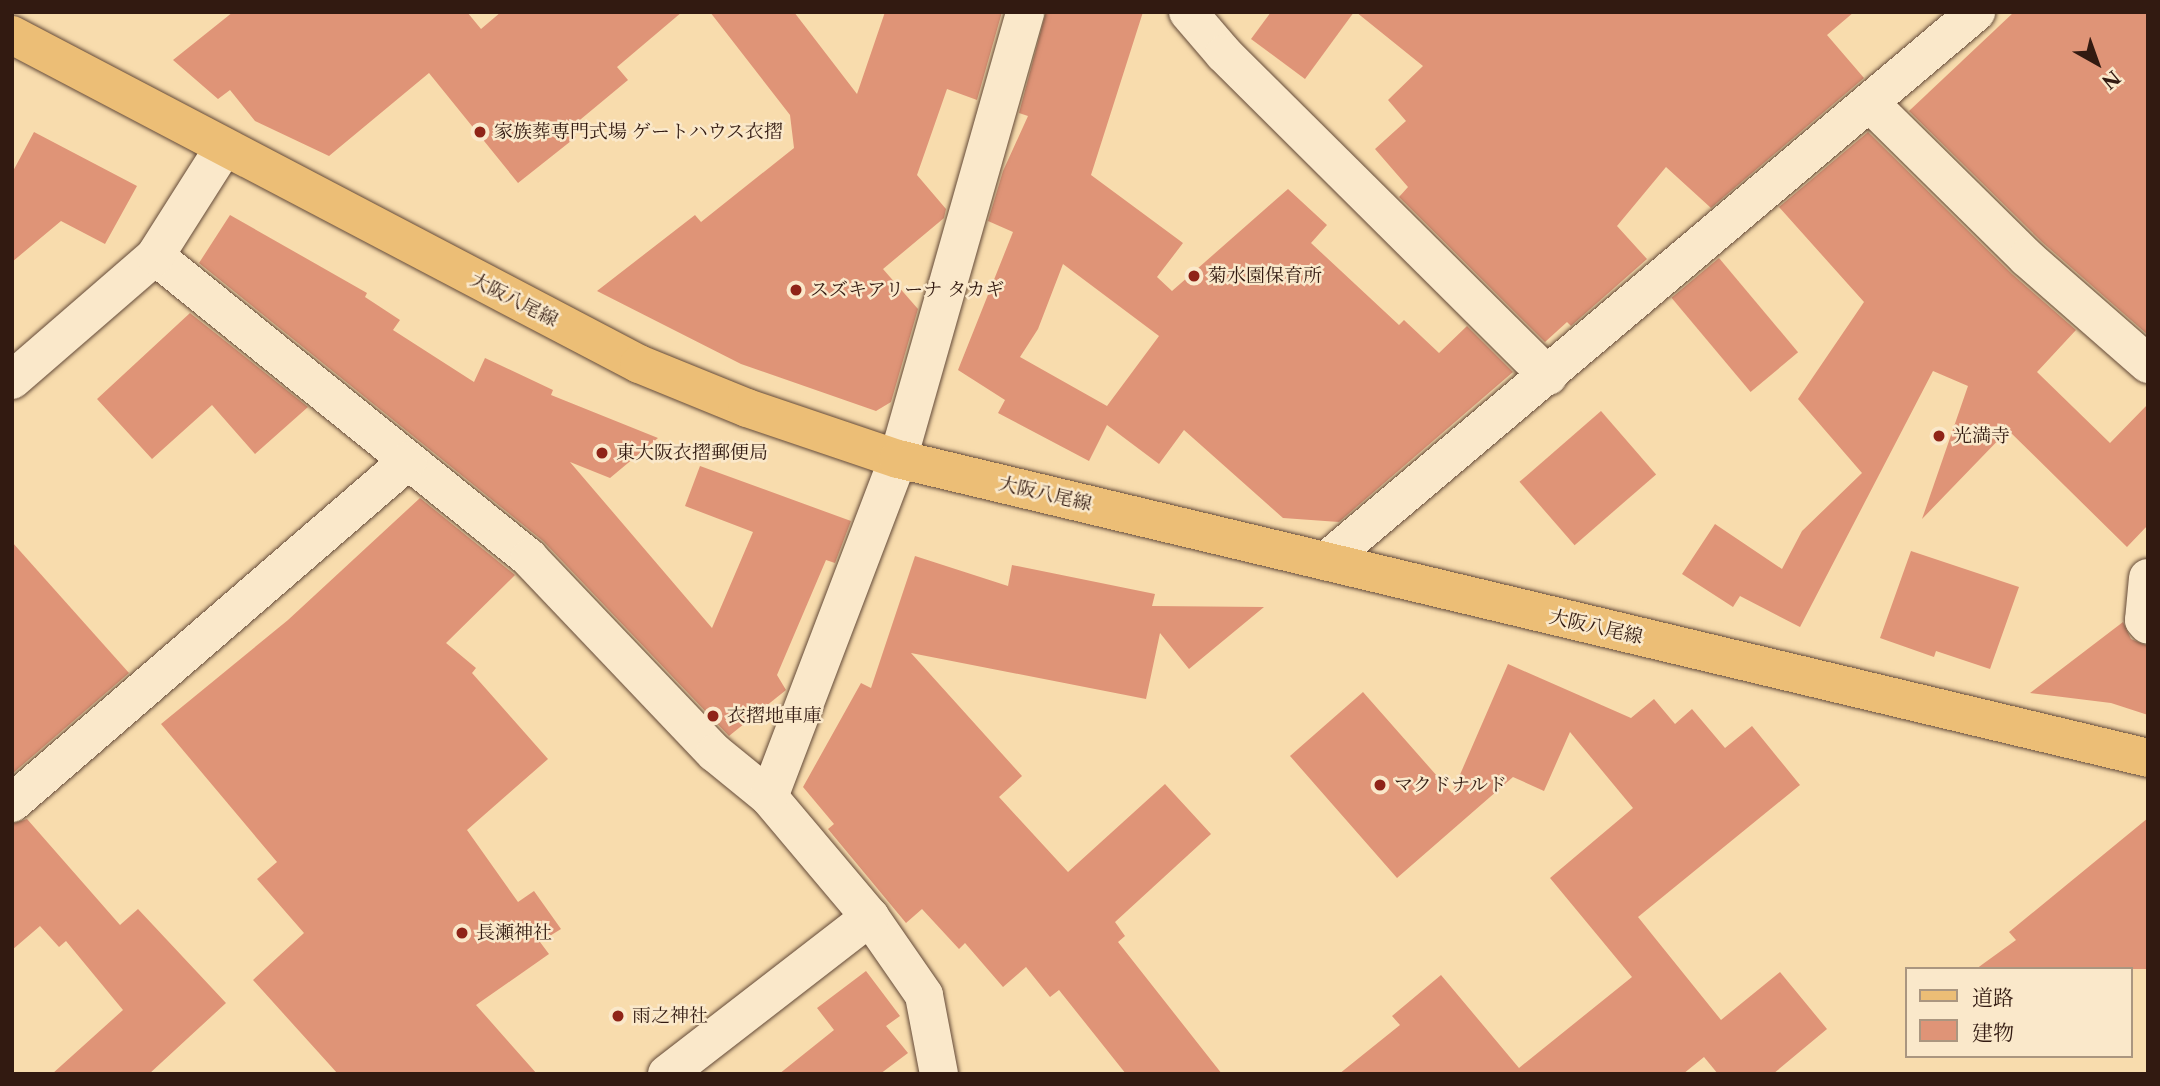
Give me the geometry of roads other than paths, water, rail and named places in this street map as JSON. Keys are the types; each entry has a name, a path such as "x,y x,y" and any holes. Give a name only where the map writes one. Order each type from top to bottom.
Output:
{"main road":[{"name":"大阪八尾線","path":"12,35 223,149 639,364 747,408 898,459 2148,758"}],"street":[{"path":"769,797 898,459 1025,12"},
{"path":"1188,12 1224,54 1548,376"},
{"path":"1326,561 1872,105 1976,12"},
{"path":"1872,105 2027,258 2148,364"},
{"path":"12,380 155,256 223,149"},
{"path":"155,256 529,558 715,753 769,797 870,917 924,996 939,1074"},
{"path":"12,803 408,461"},
{"path":"2148,578 2144,620 2148,625"},
{"path":"667,1074 870,917"}],"place":[{"name":"家族葬専門式場 ゲートハウス衣摺","path":"480,132"},
{"name":"菊水園保育所","path":"1194,276"},
{"name":"スズキアリーナ タカギ","path":"796,290"},
{"name":"光満寺","path":"1939,436"},
{"name":"東大阪衣摺郵便局","path":"602,453"},
{"name":"衣摺地車庫","path":"713,716"},
{"name":"マクドナルド","path":"1380,785"},
{"name":"長瀬神社","path":"462,933"},
{"name":"雨之神社","path":"618,1016"}]}
